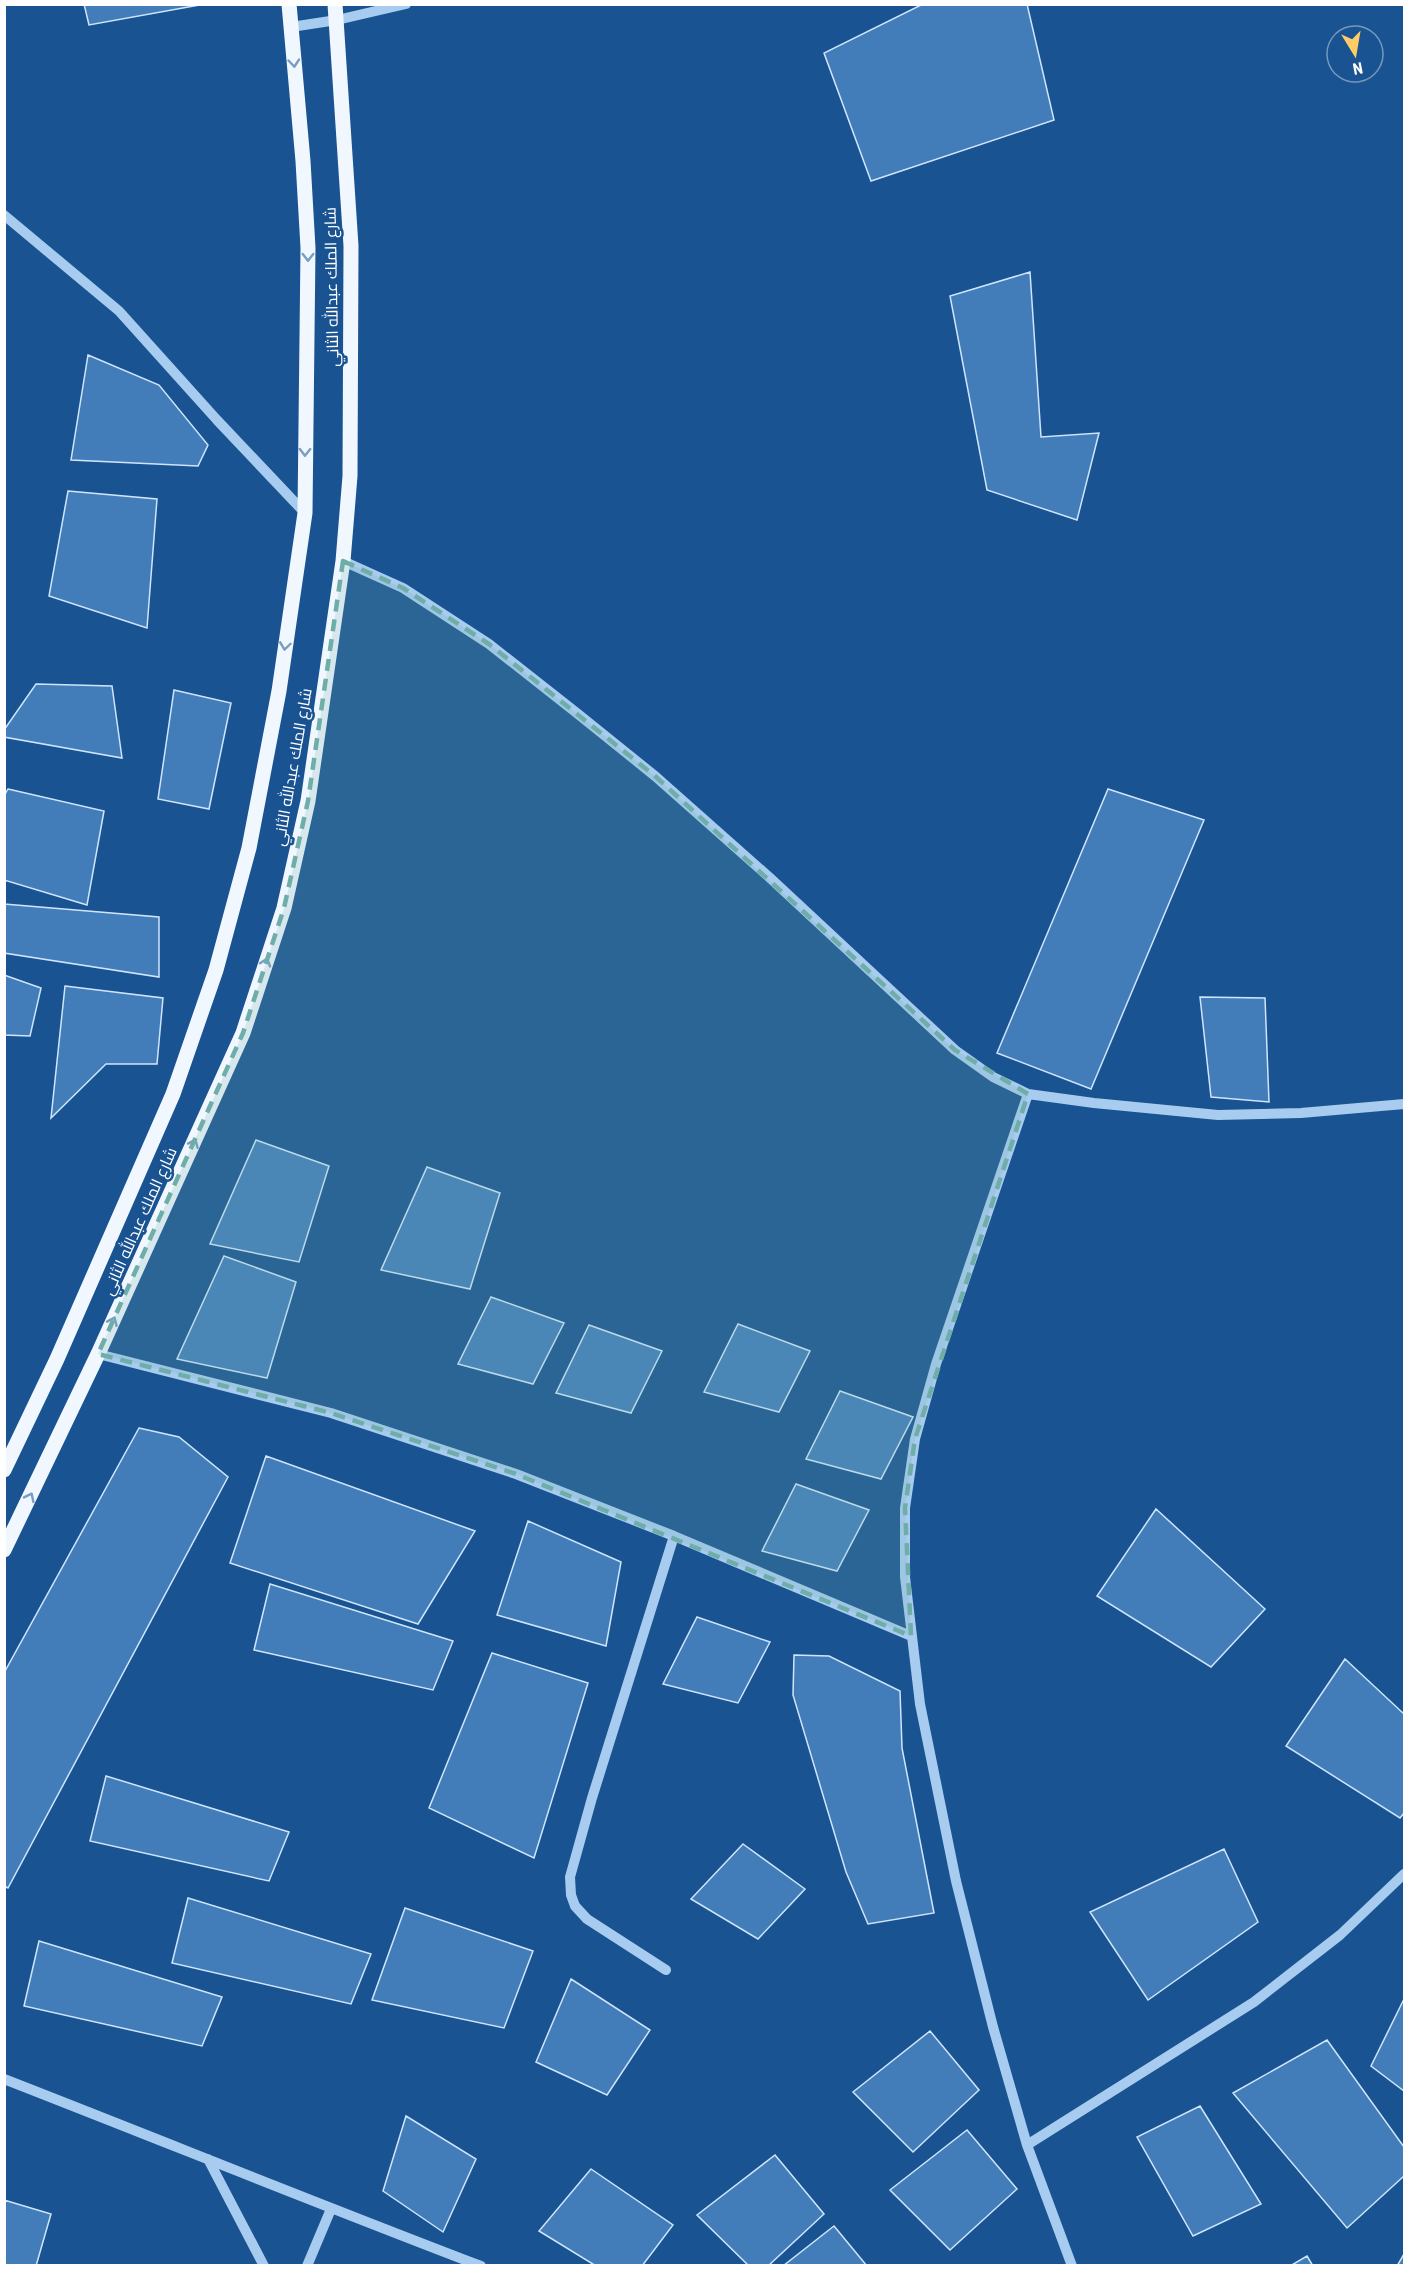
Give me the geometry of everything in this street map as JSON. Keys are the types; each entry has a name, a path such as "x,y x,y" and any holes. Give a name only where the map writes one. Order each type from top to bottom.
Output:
{"main road":[{"name":"شارع الملك عبدالله الثاني","path":"4,1470 57,1359 173,1094 216,970 249,848 279,691 305,513 308,248 303,161 288,4"},
{"name":"شارع الملك عبدالله الثاني","path":"4,1550 98,1354 243,1033 284,908 308,801 343,561 350,476 351,246 335,4"}],"street":[{"path":"291,27 337,21 406,4"},
{"path":"4,215 119,311 216,420 305,513"},
{"path":"343,561 403,588 489,644 655,776 778,885 955,1050 993,1077 1028,1094 1094,1103 1218,1114 1257,1115 1404,1104"},
{"path":"1028,1094 936,1364 915,1439 905,1508 905,1578 920,1704 956,1881 993,2027 1027,2145 1072,2265"},
{"path":"98,1354 332,1413 516,1474 674,1536 911,1636"},
{"path":"666,1970 587,1919 575,1906 571,1895 570,1877 592,1798 674,1536"},
{"path":"1027,2145 1254,2002 1340,1935 1404,1874"},
{"path":"4,2079 208,2158 331,2209 481,2265"},
{"path":"208,2158 264,2265"},
{"path":"307,2265 331,2209"}],"highlighted area":[{"path":"343,561 403,588 489,644 655,776 955,1050 1028,1094 915,1439 905,1508 911,1636 516,1474 331,1413 98,1354 243,1033 284,908 308,801"}],"building":[{"path":"84,4 205,4 89,25"},
{"path":"923,4 1027,4 1054,120 871,181 824,53"},
{"path":"1030,272 1041,437 1099,433 1077,520 987,490 950,296"},
{"path":"88,355 159,385 208,445 198,466 71,460"},
{"path":"68,491 157,499 147,628 49,596"},
{"path":"36,684 112,686 122,758 4,737 4,730"},
{"path":"174,690 231,703 209,809 158,799"},
{"path":"8,789 104,811 87,905 4,880 4,796"},
{"path":"1108,789 1204,820 1091,1089 997,1053"},
{"path":"4,904 159,917 159,977 4,953"},
{"path":"4,975 41,988 30,1036 4,1035"},
{"path":"65,986 163,998 157,1064 106,1064 51,1118"},
{"path":"1200,997 1265,998 1269,1102 1211,1097"},
{"path":"256,1140 329,1166 299,1262 210,1244"},
{"path":"427,1167 500,1193 470,1289 381,1270"},
{"path":"224,1256 296,1282 267,1378 177,1359"},
{"path":"491,1297 564,1323 533,1384 458,1364"},
{"path":"738,1324 810,1351 779,1412 704,1392"},
{"path":"589,1325 662,1351 631,1413 556,1393"},
{"path":"840,1391 913,1417 881,1479 806,1459"},
{"path":"139,1428 179,1437 228,1477 8,1888 4,1886 4,1673"},
{"path":"266,1456 475,1531 418,1624 230,1563"},
{"path":"796,1484 869,1510 837,1571 762,1551"},
{"path":"1156,1509 1265,1609 1211,1667 1097,1596"},
{"path":"528,1521 621,1562 606,1646 497,1615"},
{"path":"270,1584 453,1641 433,1690 254,1650"},
{"path":"697,1617 770,1642 738,1703 663,1684"},
{"path":"492,1653 588,1683 534,1858 429,1808"},
{"path":"794,1655 829,1656 900,1691 902,1748 934,1913 868,1924 846,1872 793,1695"},
{"path":"1345,1659 1404,1714 1404,1813 1400,1818 1286,1746"},
{"path":"106,1776 289,1832 269,1881 90,1841"},
{"path":"743,1844 805,1889 758,1939 691,1899"},
{"path":"1224,1849 1258,1922 1148,2000 1090,1912"},
{"path":"188,1898 371,1954 351,2004 172,1963"},
{"path":"405,1908 533,1951 504,2028 372,2000"},
{"path":"39,1941 222,1997 202,2046 24,2006"},
{"path":"571,1979 650,2030 607,2095 536,2062"},
{"path":"1404,1999 1404,2091 1371,2066"},
{"path":"930,2031 979,2090 913,2152 853,2092"},
{"path":"1327,2040 1404,2147 1404,2176 1347,2228 1233,2093"},
{"path":"1200,2106 1261,2204 1193,2236 1137,2137"},
{"path":"406,2116 476,2159 443,2232 383,2191"},
{"path":"967,2130 1017,2189 950,2250 890,2190"},
{"path":"775,2155 824,2214 768,2266 749,2266 697,2215"},
{"path":"591,2169 673,2225 642,2266 596,2266 539,2231"},
{"path":"4,2200 51,2214 36,2266 4,2266"},
{"path":"834,2226 867,2266 783,2266"},
{"path":"1404,2254 1404,2266 1397,2266"},
{"path":"1307,2256 1313,2266 1290,2266"}]}
